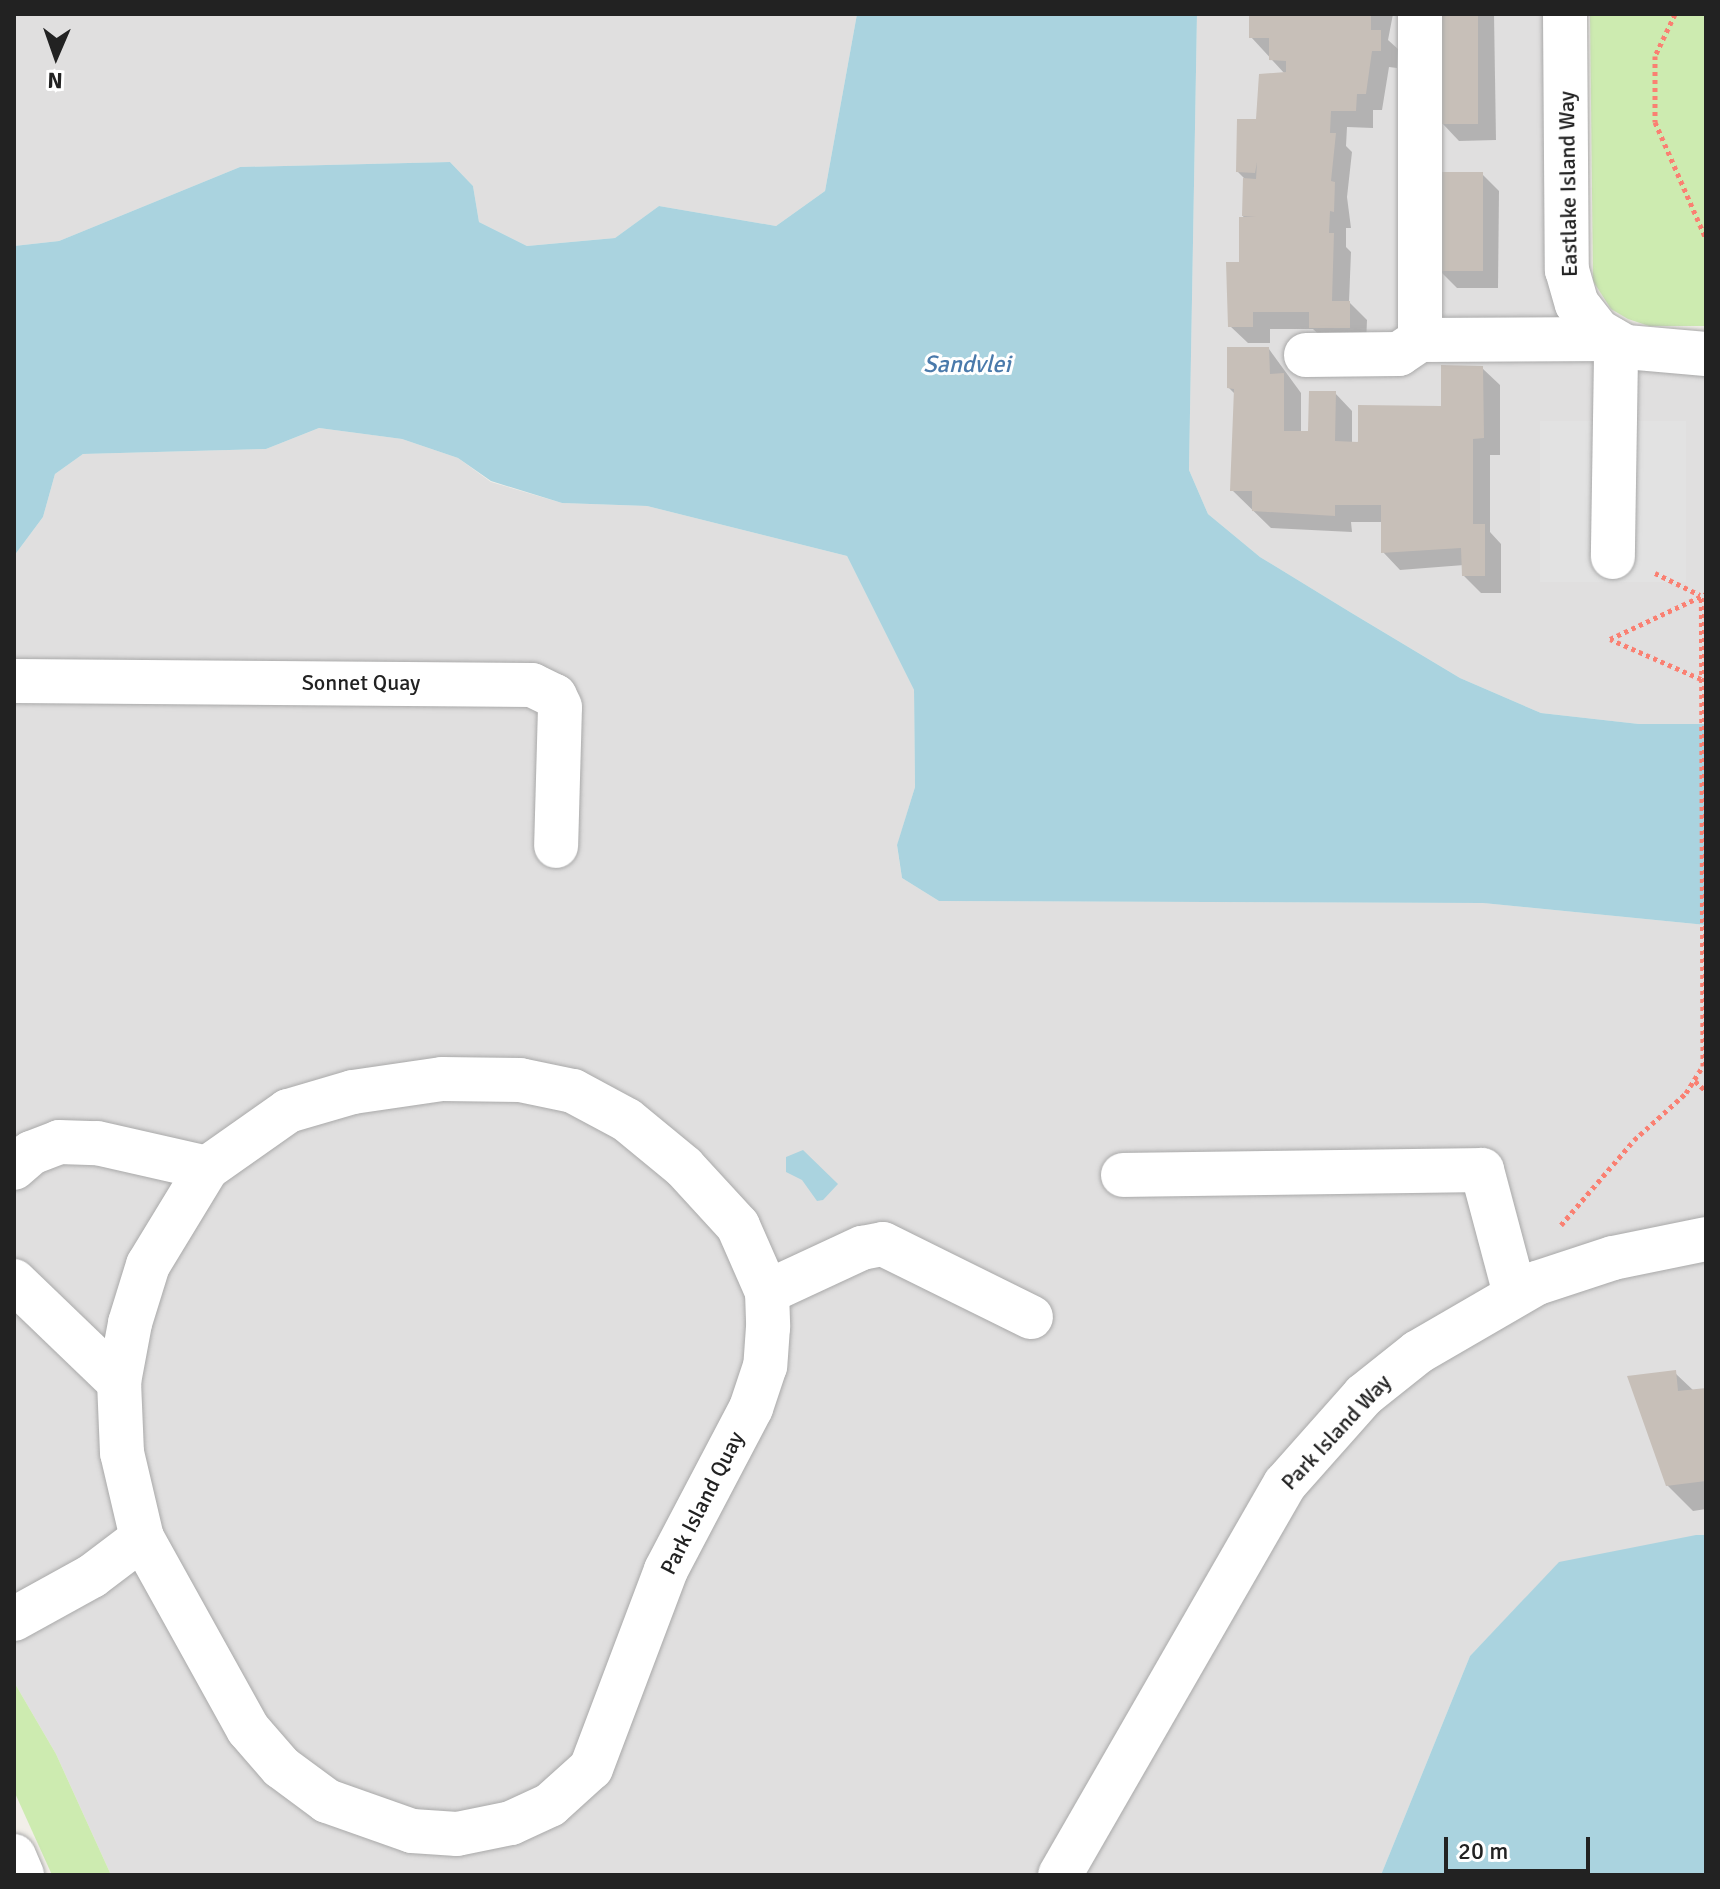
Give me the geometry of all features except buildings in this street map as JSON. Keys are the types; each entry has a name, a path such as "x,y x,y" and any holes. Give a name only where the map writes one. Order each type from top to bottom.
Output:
{"street":[{"path":"1420,14 1420,340"},
{"name":"Eastlake Island Way","path":"1565,14 1567,270 1577,304 1611,339"},
{"path":"1611,339 1616,356 1613,557"},
{"path":"1306,355 1399,354 1420,340 1611,339 1643,352 1706,354"},
{"name":"Sonnet Quay","path":"14,681 532,685 555,696 560,707 556,846"},
{"name":"Park Island Quay","path":"442,1079 534,1082 573,1091 627,1120 684,1167 738,1226 767,1292 765,1366 751,1408 666,1570 591,1768 550,1805 511,1823 457,1834 412,1831 327,1801 281,1767 248,1729 142,1538 122,1453 119,1382 130,1323 148,1265 207,1168 288,1111 353,1092 442,1079"},
{"path":"14,1168 31,1153 59,1142 97,1143 207,1168"},
{"path":"1123,1175 1482,1170 1526,1288"},
{"name":"Park Island Way","path":"1060,1875 1285,1484 1391,1372 1526,1288 1613,1258 1706,1239"},
{"path":"767,1292 862,1248 883,1244 1031,1317"},
{"path":"14,1281 119,1382"},
{"path":"14,1619 92,1576 142,1538"},
{"path":"14,1856 22,1875"}],"path":[{"path":"1675,14 1655,56 1655,122 1706,239"},
{"path":"1526,1288 1543,1245 1634,1140 1695,1081 1703,1066 1703,594 1610,639 1701,679"},
{"path":"1695,1081 1706,1091"}],"shaded area":[{"path":"14,14 857,14 825,191 776,226 659,206 615,238 527,246 479,222 473,186 450,162 240,167 59,241 14,246"},
{"path":"1197,14 1565,14 1589,321 1706,354 1706,724 1639,724 1541,713 1460,678 1260,557 1208,514 1189,470"},
{"path":"1540,421 1686,421 1686,582 1540,582"},
{"path":"319,428 402,439 458,458 491,482 562,503 647,506 847,556 914,690 915,787 897,846 902,878 939,901 1484,903 1706,925 1706,1535 1559,1563 1470,1656 1381,1875 111,1875 56,1754 14,1682 14,556 43,517 55,474 83,454 266,449"}],"green space":[{"path":"1590,14 1706,14 1706,326 1649,326 1628,319 1611,309 1593,281"},
{"path":"14,1682 56,1754 111,1875 52,1875 14,1791"}],"water":[{"name":"Sandvlei","path":"857,14 1197,14 1189,470 1208,514 1260,557 1460,678 1541,713 1639,724 1706,724 1706,925 1483,903 939,901 902,878 897,845 915,787 914,690 847,556 647,506 562,503 491,481 458,458 402,439 319,428 266,449 83,454 55,474 43,517 14,556 14,246 59,241 240,167 450,162 473,186 479,222 527,246 615,238 659,206 776,226 825,191"},
{"path":"803,1150 838,1184 823,1200 817,1201 802,1180 786,1172 786,1157"},
{"path":"1706,1535 1706,1875 1381,1875 1470,1656 1559,1562"}]}
